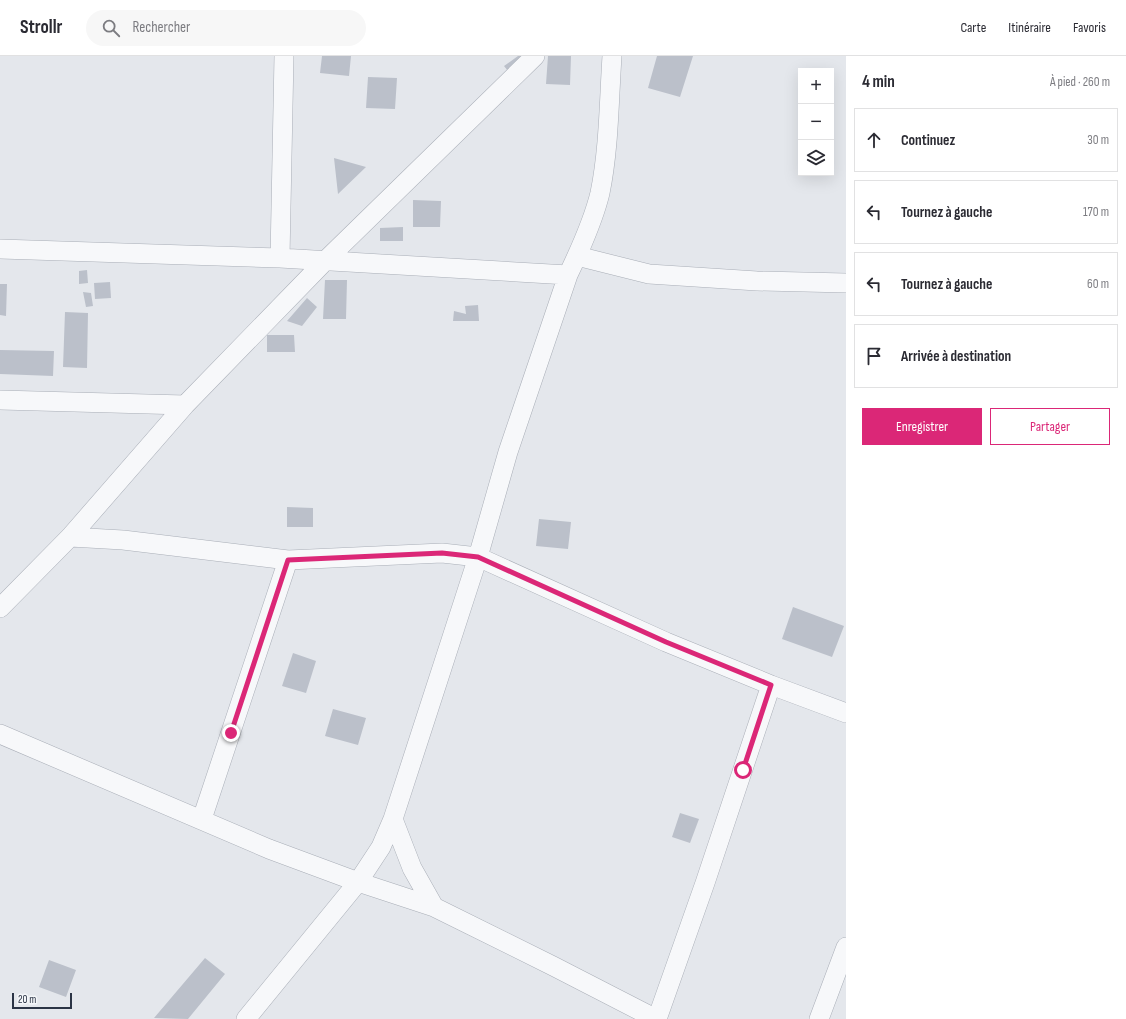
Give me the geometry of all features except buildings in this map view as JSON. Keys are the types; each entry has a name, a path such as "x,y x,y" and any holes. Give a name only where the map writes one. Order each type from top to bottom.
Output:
{"street":[{"path":"280,258 284,56"},
{"path":"0,608 70,538 185,405 325,261 535,56"},
{"path":"246,1019 358,882 381,847 393,819 478,557 508,452 568,275 577,256 599,194 604,162 612,56"},
{"path":"0,249 280,258 568,275"},
{"path":"577,256 649,274 757,281 846,283"},
{"path":"0,400 185,405"},
{"path":"70,538 123,540 288,560 442,553 478,557 666,642 771,685 846,713"},
{"path":"202,819 288,560"},
{"path":"0,734 202,819 269,849 358,882 434,907 656,1019 705,883 771,685"},
{"path":"393,819 412,868 434,907"},
{"path":"819,1019 846,947"}],"route":[{"path":"231,733 288,560 442,553 478,557 530,579 666,642 771,685 743,770"}]}
